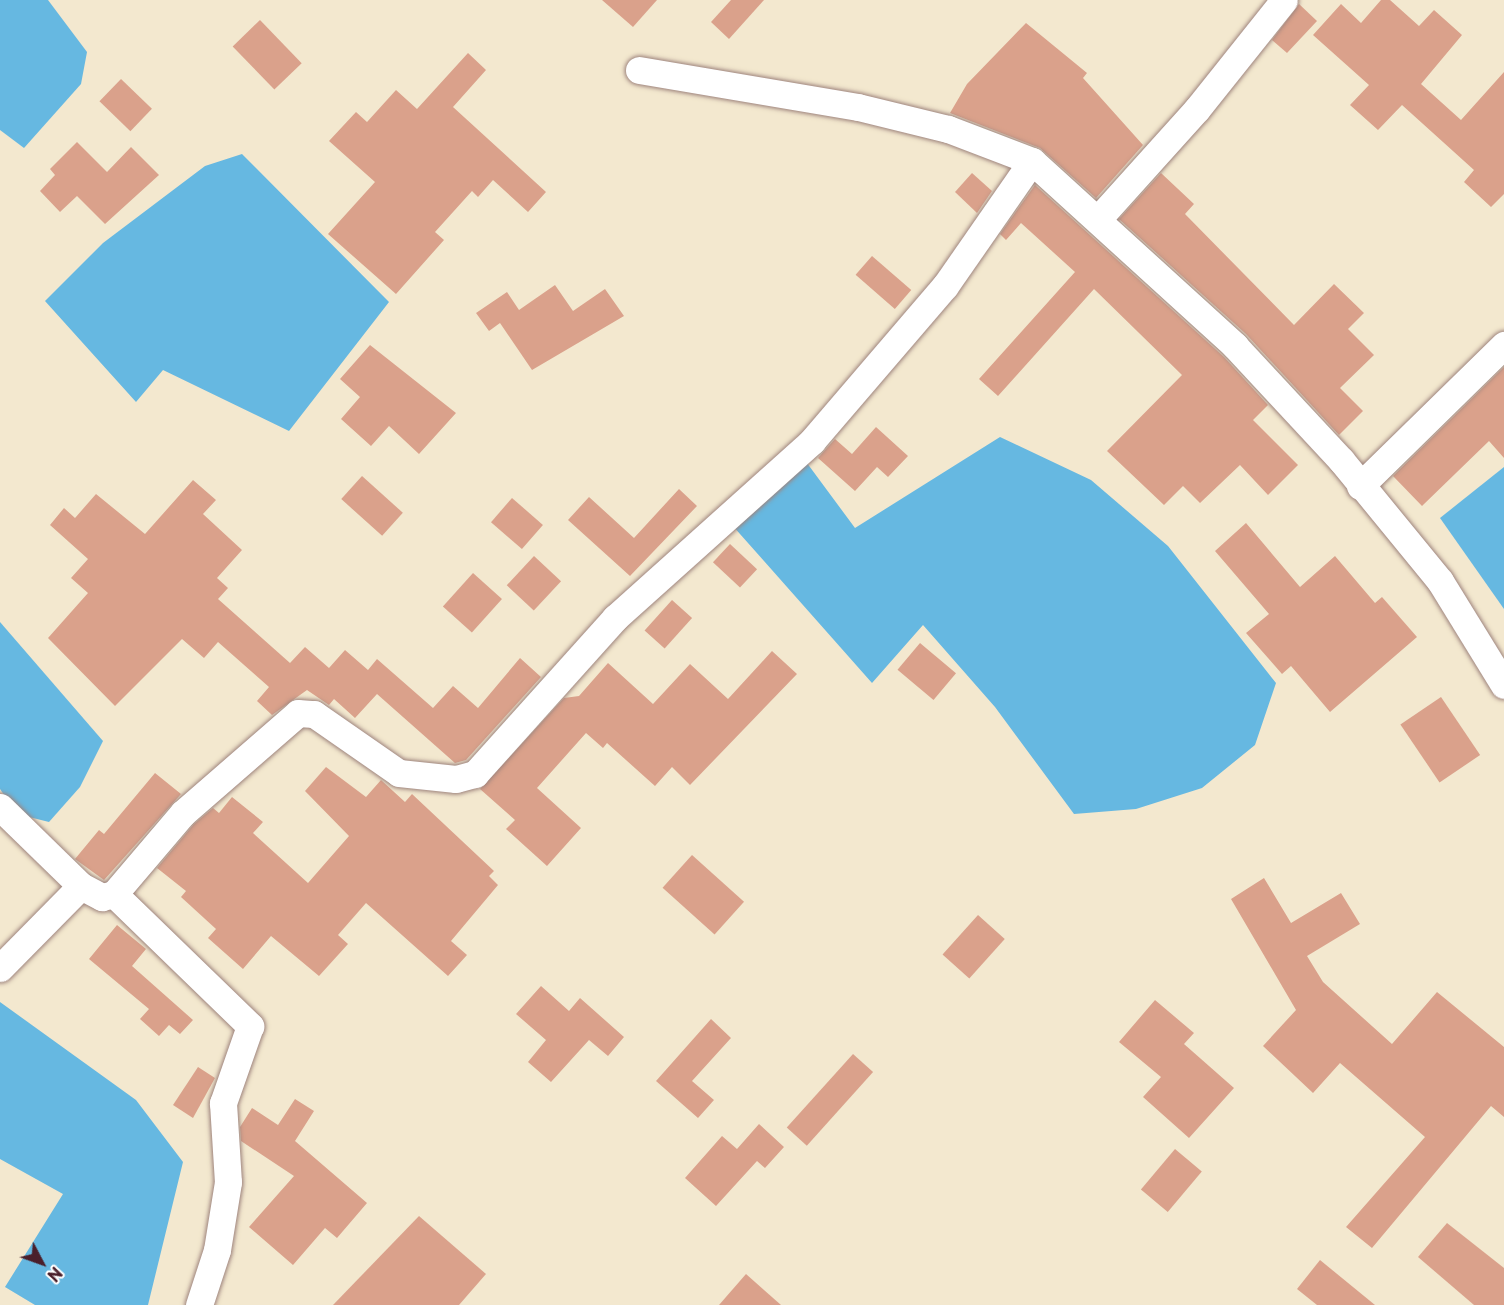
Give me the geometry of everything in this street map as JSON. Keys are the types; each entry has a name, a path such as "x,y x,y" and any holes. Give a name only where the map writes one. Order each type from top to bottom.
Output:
{"street":[{"path":"1098,219 1197,109 1284,0"},
{"path":"639,70 858,107 948,129 1032,162 1098,219 1235,346 1360,486 1440,581 1504,686"},
{"path":"0,807 81,886 102,897 114,894 183,813 298,713 314,714 399,774 456,778 475,774 615,618 812,441 945,286 1032,162"},
{"path":"1360,486 1504,345"},
{"path":"0,968 81,886"},
{"path":"114,894 250,1026 223,1102 228,1182 217,1250 199,1305"}],"water":[{"path":"0,0 48,0 87,52 81,84 24,148 0,130"},
{"path":"242,154 389,302 289,431 163,370 136,402 45,301 103,243 205,166"},
{"path":"1000,437 1091,480 1168,546 1276,683 1255,745 1202,788 1136,809 1074,814 995,707 923,625 872,683 732,525 804,459 855,528"},
{"path":"1504,467 1504,609 1440,518"},
{"path":"0,622 103,741 80,787 49,822 17,814 0,789"},
{"path":"0,1002 136,1100 183,1162 148,1305 35,1305 5,1287 63,1194 0,1159"}],"building":[{"path":"602,0 657,0 633,27"},
{"path":"731,0 764,0 729,39 711,22"},
{"path":"1381,0 1390,0 1419,26 1434,10 1462,35 1421,84 1461,120 1504,72 1504,194 1491,207 1464,182 1474,170 1402,105 1378,130 1350,105 1369,85 1313,35 1341,4 1361,23"},
{"path":"1299,4 1317,21 1287,53 1272,40"},
{"path":"260,20 302,63 274,90 233,46"},
{"path":"1026,23 1087,73 1083,78 1143,145 1096,198 1040,148 950,113 967,84"},
{"path":"468,53 486,70 453,107 546,192 528,212 493,180 478,197 472,191 435,232 444,240 396,294 328,234 375,182 329,141 356,112 367,122 396,90 417,109"},
{"path":"121,79 152,109 130,131 99,101"},
{"path":"77,142 107,172 131,147 159,175 105,224 77,196 60,212 40,191 55,175 50,169"},
{"path":"972,173 992,191 977,213 955,192"},
{"path":"1161,173 1194,204 1185,214 1294,325 1334,284 1364,313 1348,329 1374,355 1340,388 1363,411 1339,435 1246,334 1119,219"},
{"path":"1035,185 1224,357 1268,405 1253,420 1298,465 1268,495 1240,465 1200,503 1183,486 1164,505 1107,451 1182,375 1094,289 998,396 979,379 1075,272 1021,223 1006,240 1000,234"},
{"path":"872,256 911,290 895,309 856,275"},
{"path":"555,285 573,311 605,289 624,316 532,370 500,323 489,331 476,313 507,292 519,310"},
{"path":"370,345 456,413 419,454 389,426 371,446 341,419 360,397 340,379"},
{"path":"1504,367 1504,458 1489,441 1422,506 1393,476"},
{"path":"876,427 908,456 888,477 877,467 855,491 818,458 835,439 852,454"},
{"path":"362,476 403,513 382,536 341,499"},
{"path":"193,480 216,500 203,514 242,550 217,578 228,588 218,599 290,663 305,647 329,668 345,650 368,670 377,659 433,708 453,686 478,708 520,658 541,677 466,760 455,763 377,694 355,718 334,699 329,705 307,690 272,715 257,701 269,687 218,642 204,658 182,639 115,706 48,638 88,593 71,578 88,559 50,525 64,508 75,518 96,494 145,534"},
{"path":"679,489 697,506 630,576 568,520 589,497 634,538"},
{"path":"512,498 543,525 522,549 491,522"},
{"path":"1246,523 1300,587 1335,556 1375,603 1382,597 1417,637 1330,712 1291,666 1282,674 1246,633 1269,614 1215,551"},
{"path":"730,544 757,569 740,588 713,562"},
{"path":"534,556 561,581 534,610 507,585"},
{"path":"473,573 502,599 472,633 443,606"},
{"path":"672,600 692,618 665,649 645,630"},
{"path":"920,643 956,673 934,700 898,670"},
{"path":"772,651 797,674 690,785 672,767 655,786 607,743 603,748 586,733 537,788 581,828 547,866 506,829 515,820 480,789 564,698 579,696 608,663 653,704 690,664 728,699"},
{"path":"1441,697 1480,755 1440,782 1400,724"},
{"path":"326,767 366,797 381,780 405,802 412,794 494,871 489,876 498,885 451,941 467,955 448,976 366,903 338,935 348,944 319,976 271,936 243,969 208,938 216,929 181,897 186,891 157,868 194,824 213,808 219,813 232,797 263,822 253,833 308,883 349,836 305,791"},
{"path":"155,773 181,794 104,880 75,859 99,830 104,834"},
{"path":"692,855 744,902 715,935 663,888"},
{"path":"1264,878 1291,923 1341,893 1360,924 1307,956 1323,982 1392,1044 1437,992 1504,1047 1504,1117 1491,1106 1372,1248 1346,1227 1425,1137 1340,1063 1313,1093 1263,1046 1296,1010 1231,899"},
{"path":"978,915 1005,939 969,978 943,954"},
{"path":"117,925 146,949 132,966 193,1020 180,1034 169,1025 159,1036 140,1019 149,1009 89,959"},
{"path":"541,986 569,1011 580,998 624,1037 608,1056 589,1040 551,1082 528,1062 546,1040 516,1014"},
{"path":"1155,1000 1194,1033 1184,1044 1234,1088 1189,1138 1143,1097 1161,1077 1119,1042"},
{"path":"711,1019 731,1038 692,1081 714,1100 698,1118 656,1081"},
{"path":"853,1054 873,1072 807,1146 787,1128"},
{"path":"198,1067 215,1078 193,1118 173,1105"},
{"path":"295,1099 314,1111 295,1141 367,1203 337,1238 325,1228 293,1265 249,1227 294,1176 241,1141 240,1127 252,1108 278,1125"},
{"path":"759,1124 784,1147 765,1168 757,1161 716,1206 685,1178 722,1136 737,1149"},
{"path":"1175,1149 1202,1171 1168,1212 1141,1190"},
{"path":"419,1216 486,1274 459,1305 333,1305"},
{"path":"1447,1223 1504,1268 1504,1305 1474,1305 1418,1257"},
{"path":"1320,1260 1375,1305 1317,1305 1297,1289"},
{"path":"746,1274 781,1305 719,1305"}]}
